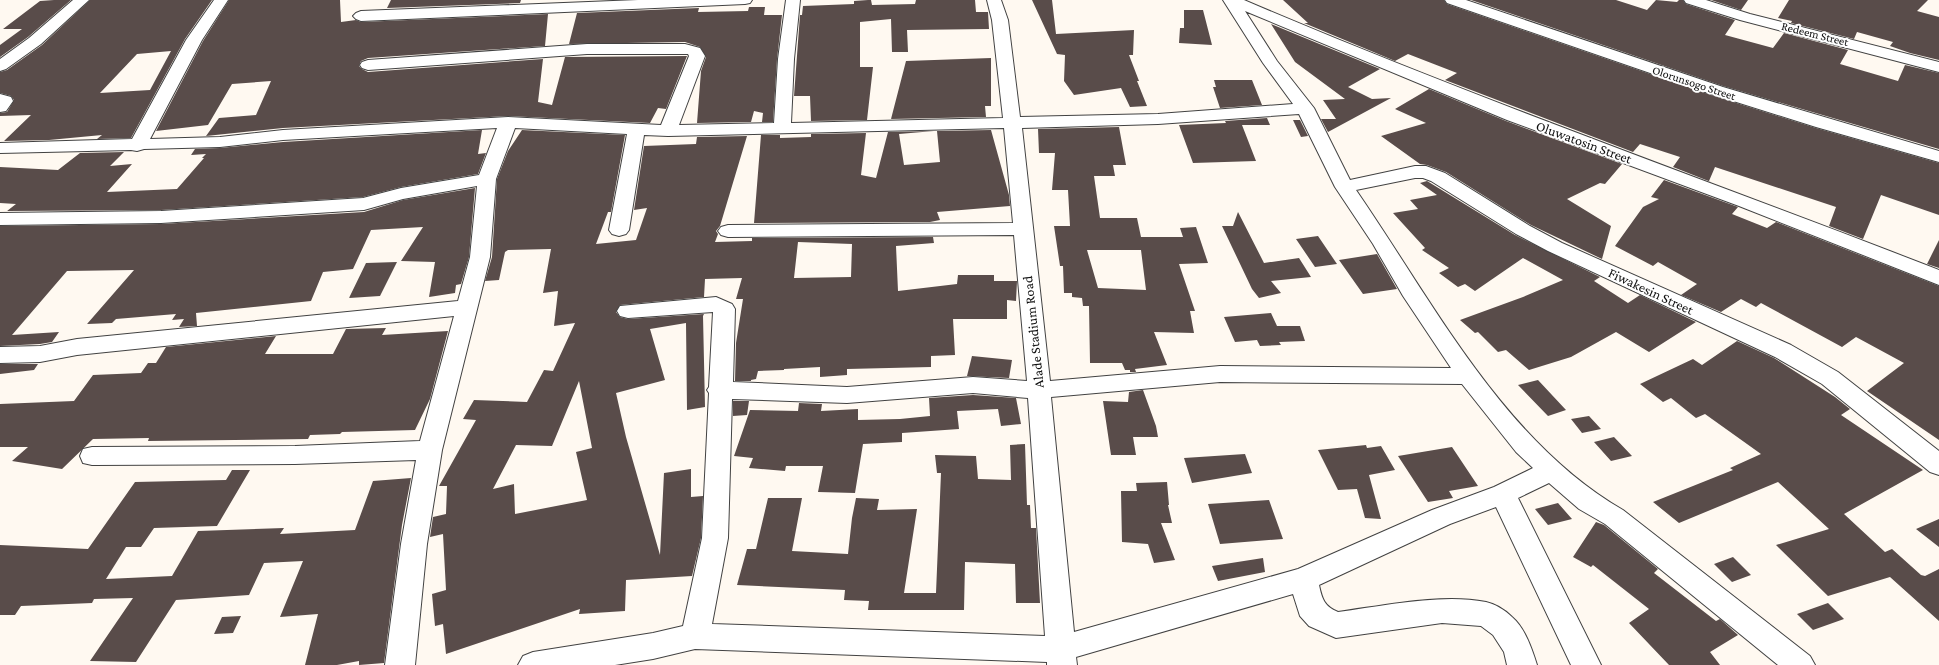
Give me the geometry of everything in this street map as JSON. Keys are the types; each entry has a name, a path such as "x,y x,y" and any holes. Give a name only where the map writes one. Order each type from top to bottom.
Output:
{"street":[{"path":"0,66 35,41 82,0"},
{"path":"137,146 194,40 221,0"},
{"path":"361,16 551,4 744,0"},
{"path":"782,127 786,59 792,0"},
{"name":"Alade Stadium Road","path":"994,0 1000,20 1023,229 1039,390 1061,657"},
{"path":"1231,0 1271,63 1305,108 1344,187 1383,244 1414,296 1468,376 1526,445 1551,471 1588,502 1614,517 1800,665"},
{"name":"Oluwatosin Street","path":"1231,0 1512,116 1746,202 1939,278"},
{"name":"Olorunsogo Street","path":"1452,0 1807,119 1902,144 1939,156"},
{"name":"Redeem Street","path":"1691,0 1745,17 1939,67"},
{"path":"368,65 587,49 685,49 694,51 697,56 668,131"},
{"path":"0,55 16,55"},
{"path":"0,99 6,101 0,107"},
{"path":"0,148 137,146 220,142 283,136 508,122 668,131 782,127 1158,119 1305,108"},
{"path":"400,665 414,544 430,450 480,256 487,179 508,122"},
{"path":"619,230 636,130"},
{"name":"Fiwakesin Street","path":"1344,187 1415,172 1426,172 1523,230 1555,247 1776,348 1806,364 1830,378 1939,465"},
{"path":"0,219 161,217 364,204 401,194 487,179"},
{"path":"728,231 1023,229"},
{"path":"628,311 716,304 724,309 719,390 715,538 695,636"},
{"path":"0,354 40,354 78,347 468,307"},
{"path":"719,390 847,395 973,385 1039,390 1220,374 1468,376"},
{"path":"92,456 295,455 430,450"},
{"path":"533,665 652,655 695,636 1061,657 1304,579 1441,517 1503,494 1551,471"},
{"path":"1503,494 1586,665"},
{"path":"1304,579 1310,607 1319,617 1336,625 1442,611 1486,614 1503,626 1517,648 1522,665"}],"building":[{"path":"71,0 28,37 0,57 0,45 22,29 3,29 40,1"},
{"path":"90,0 212,0 185,39 131,138 97,139 102,135 49,140 4,141 31,115 0,116 0,113 7,112 14,100 11,96 0,93 0,72 7,70 42,45","holes":["171,51 150,90 100,93 137,54"]},
{"path":"229,0 340,0 341,22 356,20 361,22 548,14 545,46 368,58 361,61 359,66 368,72 543,59 538,102 552,105 565,57 687,56 666,109 658,108 650,123 508,116 283,128 206,136 219,118 256,115 271,81 232,84 208,125 156,131 203,41"},
{"path":"391,0 521,0 520,3 387,8"},
{"path":"871,0 872,5 915,4 916,0 975,0 976,12 988,12 989,29 907,30 908,52 892,52 891,19 860,22 860,67 873,67 867,120 811,121 810,96 794,96 800,15 802,15 803,6 854,4 854,1"},
{"path":"1032,0 1052,0 1056,34 1134,30 1133,55 1129,55 1147,106 1130,107 1121,88 1074,95 1064,81 1065,55 1057,54"},
{"path":"1283,0 1444,0 1447,4 1711,95 1816,128 1939,163 1939,215 1881,195 1863,239 1829,226 1836,207 1715,167 1709,181 1711,182 1673,167 1680,157 1640,144 1633,152 1445,80 1457,73 1408,54 1395,61 1304,23 1308,23"},
{"path":"1471,0 1616,0 1647,10 1656,0 1677,2 1679,0 1683,0 1686,4 1735,20 1725,35 1773,48 1784,33 1848,50 1840,64 1898,81 1905,65 1939,73 1939,149 1723,86"},
{"path":"1711,0 1748,0 1741,10"},
{"path":"1789,0 1928,0 1917,11 1939,17 1939,60 1910,53 1890,46 1893,42 1857,32 1854,39 1791,23 1792,21 1778,18"},
{"path":"749,7 765,7 764,15 782,15 777,59 773,122 762,122 763,113 754,111 751,122 697,123 701,71 706,57 700,47 685,42 569,44 577,13 699,8 698,12 748,11"},
{"path":"1184,10 1203,10 1212,45 1179,43 1180,28 1184,28"},
{"path":"1271,24 1380,69 1348,87 1372,99 1391,98 1328,132 1321,119 1336,119 1323,100 1345,99 1295,62"},
{"path":"991,58 991,106 985,106 986,117 891,119 906,61"},
{"path":"1214,80 1252,80 1262,105 1220,108 1213,87 1216,87"},
{"path":"1429,89 1506,121 1622,164 1605,184 1600,183 1567,199 1611,226 1602,259 1531,225 1446,172 1420,164 1381,136 1426,123 1395,109"},
{"path":"1267,118 1270,125 1242,125 1256,161 1193,163 1179,125 1226,123 1225,121"},
{"path":"1293,120 1300,120 1308,136 1301,137"},
{"path":"1119,127 1126,165 1113,165 1115,176 1094,176 1100,218 1137,218 1141,237 1183,237 1180,228 1196,227 1208,263 1179,264 1195,311 1190,311 1194,333 1154,332 1167,365 1135,369 1136,372 1130,372 1130,370 1125,370 1122,363 1090,363 1089,306 1083,306 1082,298 1072,297 1072,293 1064,293 1063,266 1060,266 1054,226 1070,226 1068,190 1052,190 1055,153 1039,153 1038,129","holes":["1087,250 1141,250 1146,290 1098,288"]},
{"path":"482,130 478,154 486,153 478,174 401,187 363,197 161,210 7,211 16,204 0,203 0,167 58,170 80,153 124,152 110,166 132,164 107,192 177,189 206,154 191,155 195,149"},
{"path":"522,130 625,135 611,212 608,212 596,244 636,240 647,208 634,210 644,146 696,144 697,137 747,136 720,226 716,231 718,234 715,242 752,241 752,238 933,237 934,243 896,246 898,291 957,284 958,275 994,275 994,281 1017,281 1016,301 1007,300 1007,319 953,319 955,355 931,356 931,367 847,369 847,375 820,377 820,367 758,371 756,379 751,381 735,381 736,343 743,299 736,299 742,278 705,279 704,297 620,305 616,312 620,317 628,319 704,314 705,407 687,410 686,323 650,329 665,380 616,393 626,437 660,555 664,473 691,469 691,497 703,496 701,538 692,576 626,580 625,611 579,614 580,609 446,654 443,624 435,626 432,594 446,590 443,534 430,537 433,517 446,514 447,486 439,486 476,420 463,419 474,400 527,402 544,370 553,371 575,323 554,326 558,291 543,293 551,249 508,250 505,252 499,280 485,281 492,257 497,179 508,151","holes":["798,242 852,244 851,277 794,278","579,381 592,448 576,452 587,500 515,514 514,484 493,489 516,445 552,446"]},
{"path":"991,130 1009,195 1010,206 937,212 940,220 930,222 754,223 761,135 780,135 780,138 811,137 811,134 866,133 861,175 876,178 888,132 934,131 899,134 904,165 940,162 937,131"},
{"path":"1664,180 1738,207 1732,214 1767,228 1776,222 1939,286 1939,440 1867,391 1904,363 1856,337 1842,347 1761,303 1756,307 1741,299 1721,312 1681,295 1697,284 1658,262 1653,266 1615,246 1643,207 1659,199 1651,197"},
{"path":"1427,181 1515,235 1600,277 1594,281 1628,303 1640,295 1696,322 1649,352 1616,332 1571,357 1529,370 1506,350 1498,352 1478,332 1475,333 1460,320 1523,297 1563,280 1523,258 1475,291 1465,284 1458,287 1439,273 1449,268 1422,250 1425,248 1393,213 1418,209 1410,200 1437,195 1420,183"},
{"path":"475,188 469,257 461,284 456,285 455,293 429,297 435,262 401,261 423,227 371,230 353,269 323,272 311,301 196,313 197,326 179,327 184,319 172,320 176,314 116,319 112,323 87,324 134,270 67,271 12,335 59,332 52,342 0,346 0,226 161,224 364,212 403,200"},
{"path":"1238,212 1264,263 1299,258 1311,277 1271,281 1281,293 1259,298 1252,289 1222,226 1233,226"},
{"path":"1318,236 1337,264 1315,267 1296,239"},
{"path":"1939,240 1939,268 1927,264"},
{"path":"1377,254 1397,289 1363,294 1339,260"},
{"path":"397,262 380,296 349,298 366,263"},
{"path":"1271,313 1277,326 1300,326 1305,341 1279,342 1281,345 1260,346 1257,340 1235,342 1224,317"},
{"path":"386,328 382,335 448,331 430,399 415,430 342,432 340,434 310,435 308,439 148,441 149,438 93,439 62,469 12,461 28,447 0,447 0,404 74,401 93,375 141,373 148,363 156,363 166,347 276,336 265,354 333,354 346,329"},
{"path":"1737,341 1774,358 1835,397 1850,409 1841,415 1923,470 1844,514 1885,552 1892,549 1921,575 1925,576 1939,569 1939,621 1890,577 1828,596 1776,545 1829,529 1778,482 1679,523 1653,502 1733,470 1730,468 1761,454 1705,414 1696,418 1671,398 1663,402 1640,384 1693,359 1702,365"},
{"path":"972,356 1012,360 1009,378 967,376"},
{"path":"0,364 38,364 34,370 0,374"},
{"path":"1538,380 1566,410 1548,416 1518,385"},
{"path":"1143,390 1156,426 1158,437 1133,437 1136,455 1111,455 1103,401 1128,402 1129,392"},
{"path":"973,395 1016,398 1021,424 1001,426 998,409 957,411 959,429 902,433 902,442 863,444 855,493 818,492 823,466 786,466 785,471 749,468 753,458 734,456 750,410 798,411 799,403 822,404 821,411 858,409 858,420 900,419 930,416 929,398"},
{"path":"733,401 749,401 747,415 733,416"},
{"path":"1589,416 1601,429 1582,433 1571,419"},
{"path":"1614,437 1632,456 1611,461 1594,442"},
{"path":"1025,444 1027,505 1030,505 1031,528 1036,528 1040,603 1016,603 1015,564 965,562 964,610 868,610 869,601 844,600 845,590 737,585 747,549 756,549 768,498 802,498 792,551 848,554 856,498 879,499 877,510 917,509 904,593 936,593 941,473 937,473 935,455 976,456 978,479 1011,480 1010,445"},
{"path":"1366,445 1367,448 1381,446 1395,470 1369,475 1381,519 1365,518 1357,489 1338,490 1318,450"},
{"path":"1452,447 1478,486 1449,491 1453,498 1428,502 1398,456"},
{"path":"1245,454 1252,473 1192,483 1184,458"},
{"path":"232,470 250,470 217,526 154,528 141,547 126,547 106,579 172,576 198,531 284,528 280,534 355,530 373,481 411,478 402,525 384,663 359,665 359,661 337,665 305,665 318,614 280,617 303,561 264,563 249,595 176,600 136,662 90,661 133,598 94,599 92,603 21,606 15,615 0,615 0,545 88,549 135,482 226,480"},
{"path":"1167,482 1168,505 1172,523 1161,523 1175,560 1154,563 1148,544 1122,542 1121,491 1137,491 1136,483"},
{"path":"1269,500 1283,539 1220,544 1208,504"},
{"path":"1558,503 1572,519 1548,525 1535,509"},
{"path":"1939,519 1939,547 1916,529"},
{"path":"1596,522 1604,525 1658,569 1654,573 1716,621 1720,619 1738,635 1710,652 1720,665 1669,665 1629,623 1649,609 1593,565 1591,567 1573,557"},
{"path":"1733,557 1751,575 1732,582 1714,564"},
{"path":"1263,558 1265,572 1218,581 1212,566"},
{"path":"1828,603 1844,619 1813,630 1797,614"},
{"path":"241,616 233,633 214,634 222,617"}]}
